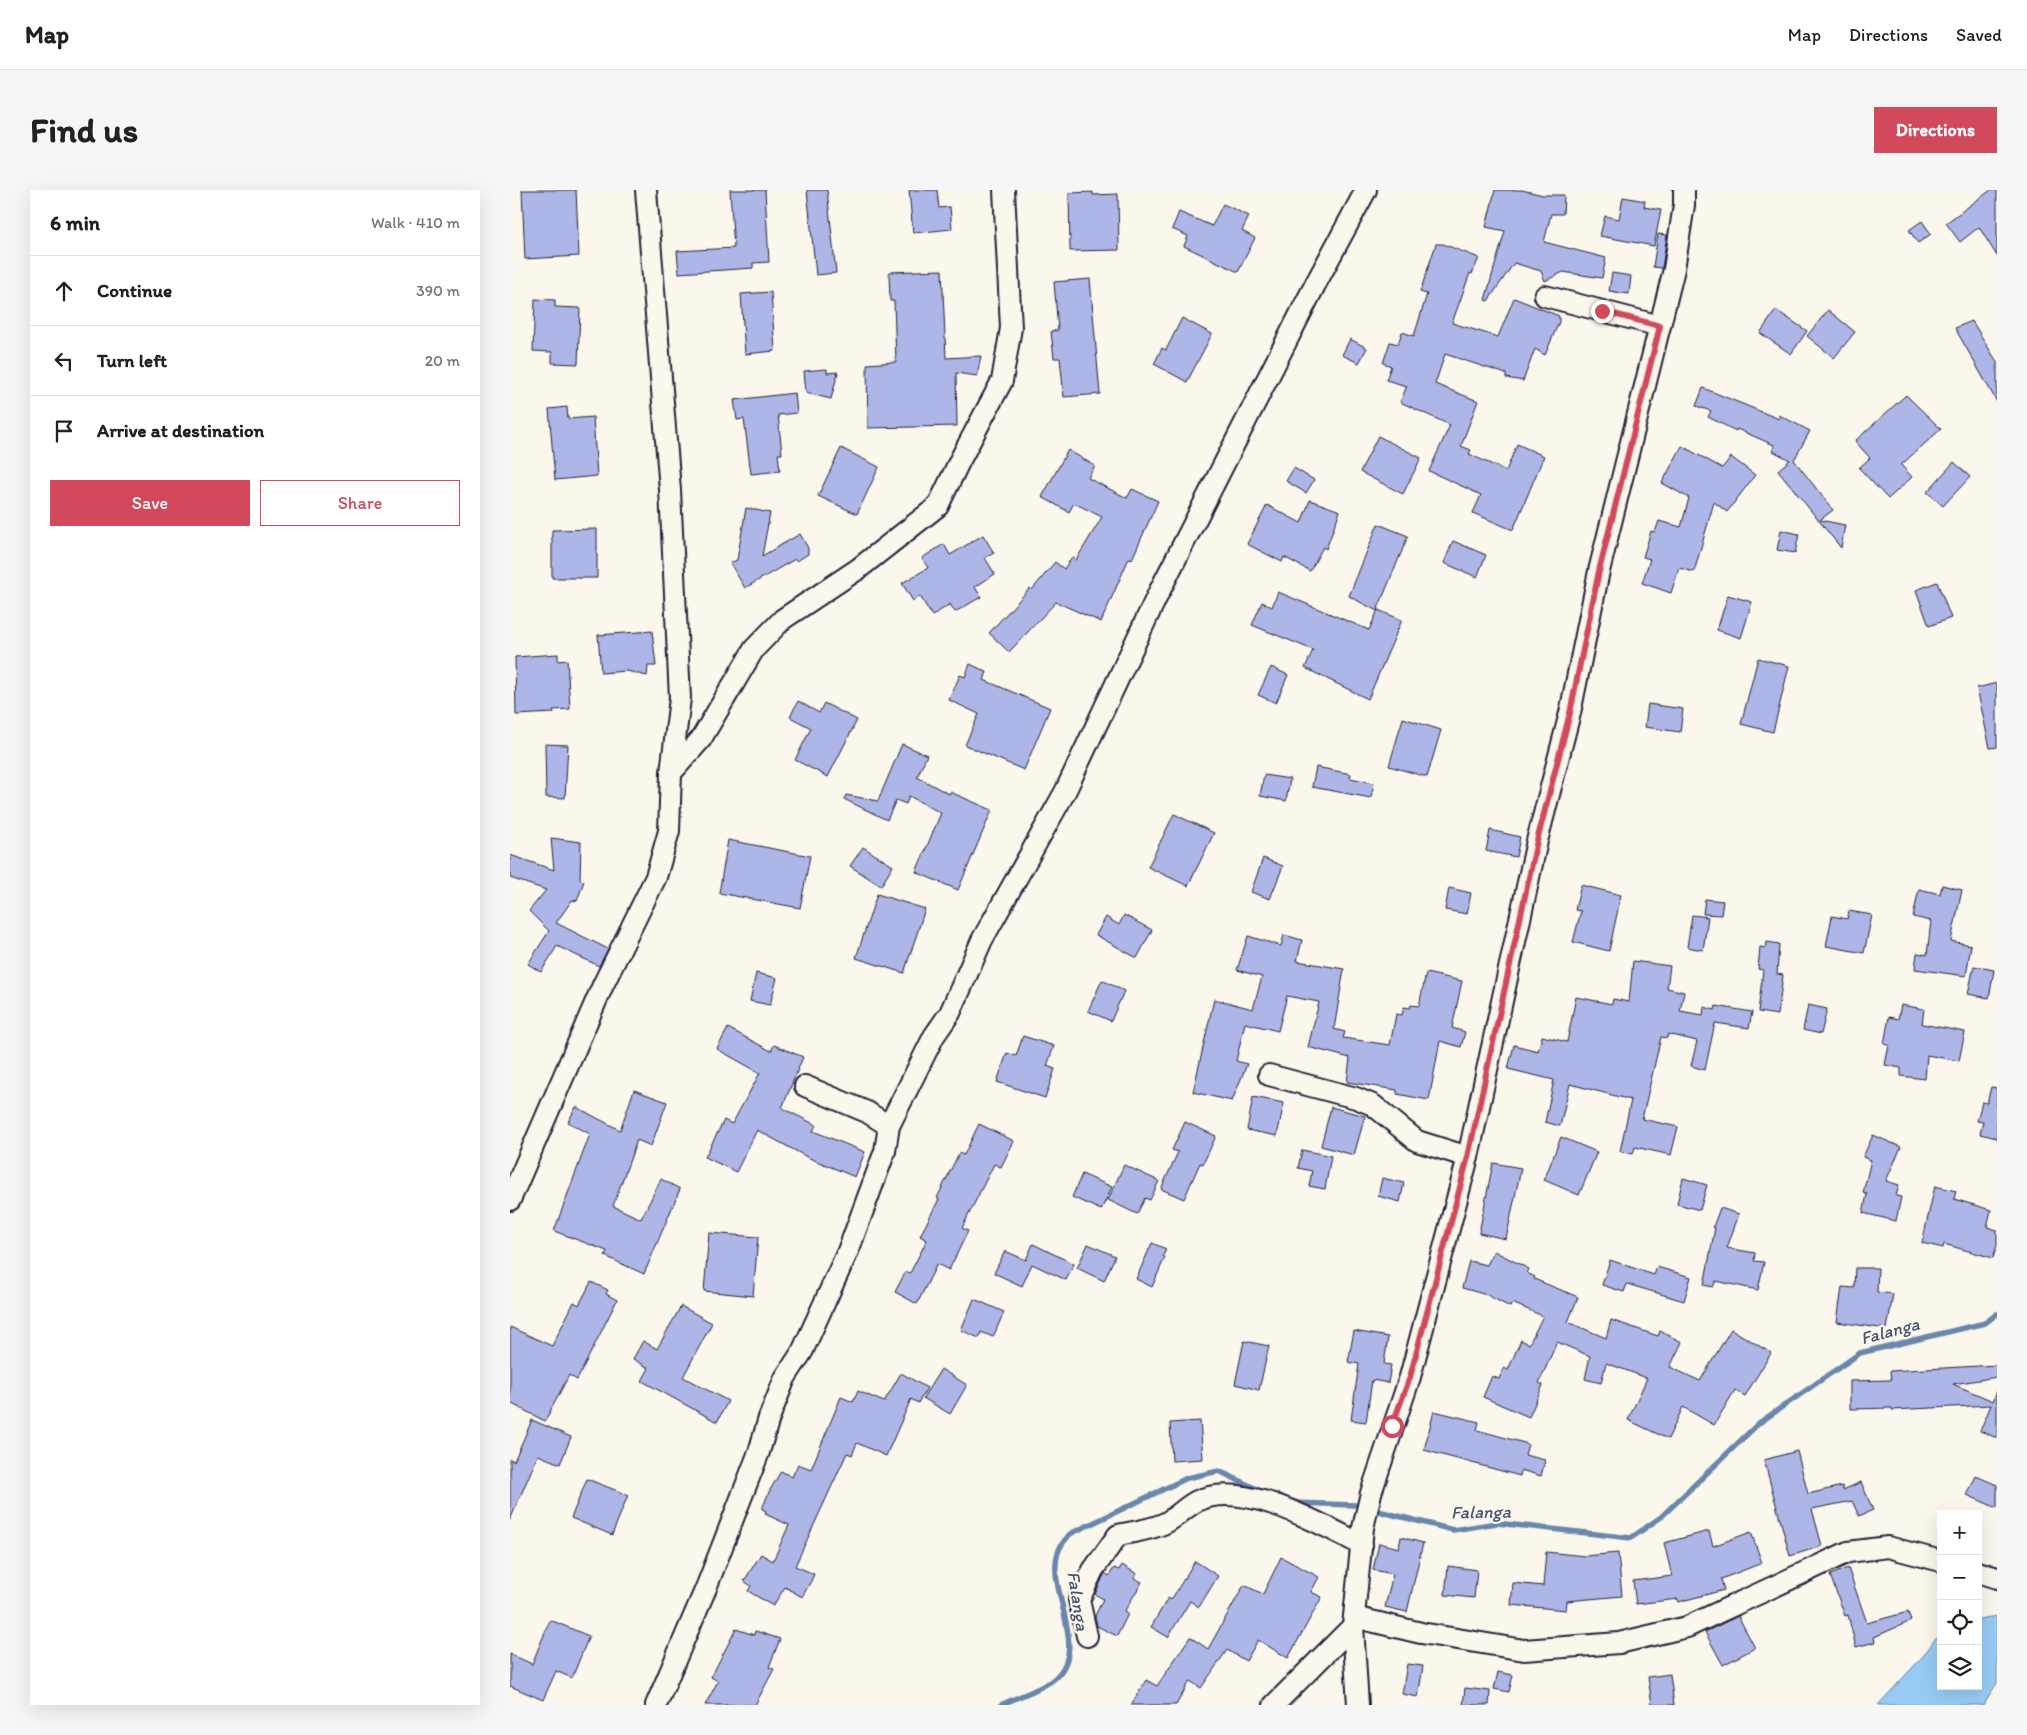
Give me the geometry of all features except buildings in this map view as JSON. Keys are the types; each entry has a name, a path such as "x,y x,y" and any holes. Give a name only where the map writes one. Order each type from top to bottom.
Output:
{"street":[{"path":"510,1200 603,985 656,876 670,831 670,774 680,698 670,490 646,190"},
{"path":"670,774 701,739 754,649 784,618 858,569 938,506 1002,381 1011,328 1004,190"},
{"path":"656,1705 709,1579 759,1452 769,1418 786,1378 802,1352 848,1251 885,1151 889,1126 934,1036 950,1012 982,940 1065,792 1159,592 1366,190"},
{"path":"1358,1705 1353,1622 1362,1537 1371,1493 1410,1377 1468,1157 1537,841 1570,713 1599,571 1674,270 1684,205 1684,190"},
{"path":"1545,296 1660,326"},
{"path":"1269,1075 1356,1098 1373,1106 1417,1141 1468,1157"},
{"path":"805,1086 867,1112 889,1126"},
{"path":"1086,1636 1079,1600 1094,1570 1118,1535 1163,1524 1199,1500 1228,1495 1262,1500 1362,1537"},
{"path":"1353,1622 1524,1650 1619,1643 1687,1627 1848,1552 1888,1547 1937,1560"},
{"path":"1982,1573 1997,1578"},
{"path":"1274,1705 1353,1622"}],"water":[{"path":"1997,1616 1997,1683 1983,1705 1878,1705 1923,1656 1937,1637 1937,1690 1982,1690 1982,1618"}],"waterway":[{"name":"Falanga","path":"1293,1503 1355,1505 1453,1530 1497,1523 1631,1538 1661,1517 1759,1423 1860,1353 1985,1323 1997,1314"},
{"name":"Falanga","path":"1001,1705 1045,1685 1063,1669 1068,1654 1068,1637 1057,1582 1056,1565 1060,1548 1070,1534 1187,1478 1219,1471 1263,1492"}],"route":[{"path":"1392,1426 1410,1377 1468,1157 1537,841 1570,713 1599,571 1660,326 1602,311"}]}
